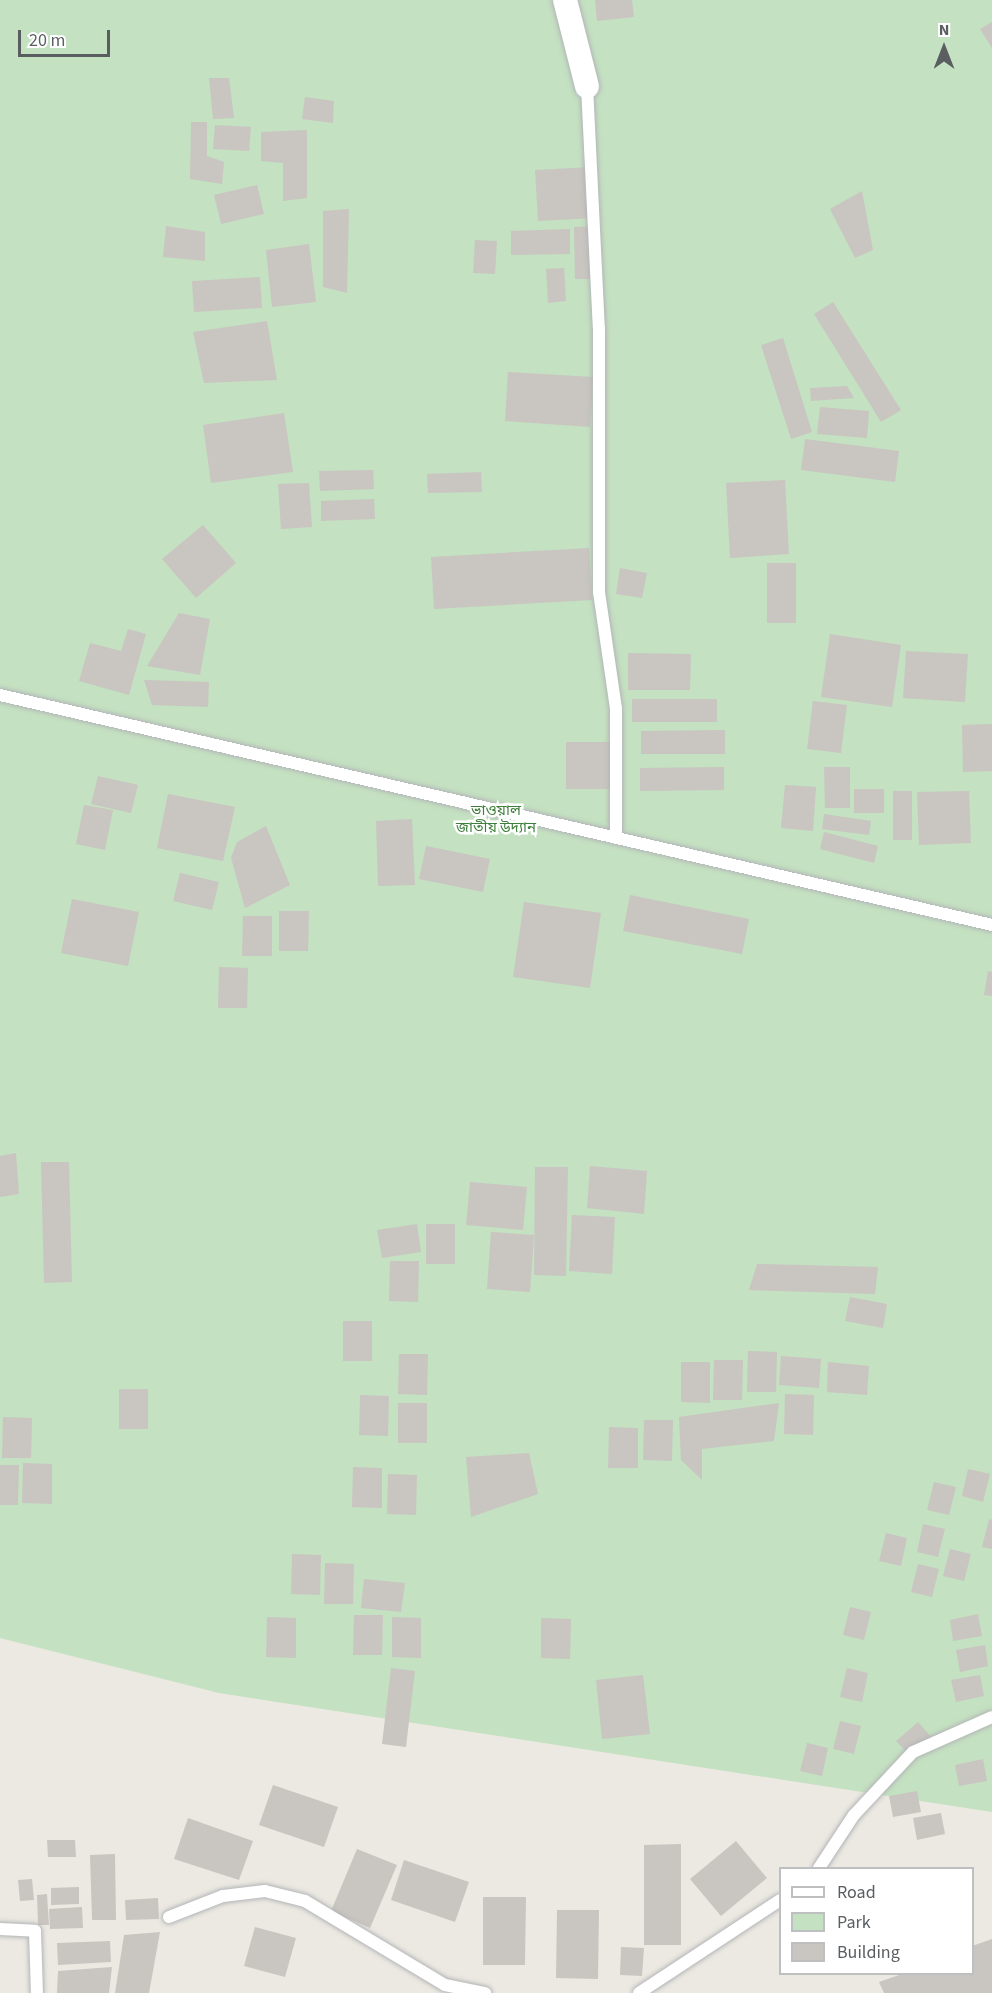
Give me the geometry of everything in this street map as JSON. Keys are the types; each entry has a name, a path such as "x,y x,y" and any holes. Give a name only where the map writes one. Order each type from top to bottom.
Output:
{"street":[{"path":"565,0 587,86"}],"lane":[{"path":"587,86 599,328 599,592 616,708 616,838"},
{"path":"0,695 992,925"},
{"path":"820,1867 854,1815 913,1752 992,1717"},
{"path":"169,1917 223,1896 265,1891 305,1901 445,1985 485,1993"},
{"path":"639,1993 779,1901"},
{"path":"0,1929 35,1931 37,1993"}],"green space":[{"name":"ভাওয়াল জাতীয় উদ্যান","path":"0,0 992,0 992,1812 219,1693 0,1638"}],"building":[{"path":"595,0 632,0 634,17 597,21"},
{"path":"992,22 992,48 980,29"},
{"path":"209,78 229,78 234,118 213,119"},
{"path":"305,97 334,101 333,123 302,119"},
{"path":"191,122 207,122 207,156 224,162 222,184 190,179"},
{"path":"215,125 251,127 249,151 213,149"},
{"path":"307,130 307,198 283,201 283,163 261,161 261,132"},
{"path":"591,167 594,218 538,221 535,170"},
{"path":"257,185 264,214 221,224 214,195"},
{"path":"862,191 873,250 855,258 830,209"},
{"path":"349,209 347,293 323,287 323,211"},
{"path":"166,226 205,232 205,261 163,257"},
{"path":"596,226 596,279 575,279 574,227"},
{"path":"570,229 570,254 511,255 511,231"},
{"path":"475,240 497,241 495,274 473,273"},
{"path":"309,244 316,302 272,307 266,250"},
{"path":"564,268 566,301 548,303 546,269"},
{"path":"260,277 262,308 194,312 192,281"},
{"path":"833,302 901,410 881,422 814,314"},
{"path":"267,321 277,380 204,383 193,332"},
{"path":"783,338 812,432 791,439 761,345"},
{"path":"508,372 593,377 590,427 505,421"},
{"path":"847,386 854,398 811,401 810,388"},
{"path":"820,407 869,411 867,438 817,434"},
{"path":"284,413 293,472 211,483 203,425"},
{"path":"805,439 899,451 895,482 801,470"},
{"path":"373,470 374,489 320,491 319,471"},
{"path":"481,472 482,492 428,493 427,474"},
{"path":"785,480 789,554 730,558 726,483"},
{"path":"309,483 312,527 281,529 278,484"},
{"path":"374,499 375,519 321,521 321,501"},
{"path":"203,525 236,563 196,598 162,559"},
{"path":"589,548 592,600 434,609 431,557"},
{"path":"767,563 796,563 796,623 767,623"},
{"path":"620,568 647,573 642,598 616,594"},
{"path":"179,613 210,619 200,675 147,666"},
{"path":"128,629 146,634 129,695 79,681 90,643 121,651"},
{"path":"830,634 901,645 892,707 821,697"},
{"path":"906,651 968,654 965,702 903,698"},
{"path":"628,653 691,654 690,690 628,690"},
{"path":"144,680 209,682 208,707 152,705"},
{"path":"632,699 717,699 717,722 632,722"},
{"path":"813,701 847,705 841,753 807,749"},
{"path":"992,724 992,771 963,772 962,725"},
{"path":"725,730 725,754 641,754 641,731"},
{"path":"566,742 619,742 619,789 566,789"},
{"path":"724,767 724,790 640,791 640,768"},
{"path":"824,767 850,767 850,808 825,808"},
{"path":"98,776 138,785 131,813 91,804"},
{"path":"785,785 816,787 813,831 781,828"},
{"path":"854,789 884,789 884,813 854,813"},
{"path":"893,791 912,791 912,840 893,840"},
{"path":"969,791 971,843 919,845 917,792"},
{"path":"168,794 235,807 223,861 157,848"},
{"path":"84,805 113,810 105,850 76,844"},
{"path":"824,814 871,821 869,835 822,829"},
{"path":"412,819 415,885 378,886 376,821"},
{"path":"266,826 290,885 245,908 231,858 237,842"},
{"path":"824,832 878,846 874,863 820,849"},
{"path":"426,846 490,859 483,892 419,879"},
{"path":"180,873 219,882 212,910 173,901"},
{"path":"630,895 749,919 742,954 623,931"},
{"path":"72,899 139,912 128,966 61,953"},
{"path":"524,902 601,913 590,988 513,977"},
{"path":"279,911 309,911 308,951 279,951"},
{"path":"243,916 272,916 272,956 242,956"},
{"path":"219,967 248,968 247,1008 218,1008"},
{"path":"988,971 992,972 992,996 984,995"},
{"path":"16,1153 19,1194 0,1197 0,1156"},
{"path":"41,1162 69,1162 72,1282 44,1283"},
{"path":"590,1166 647,1171 644,1214 587,1208"},
{"path":"535,1167 568,1167 566,1276 534,1275"},
{"path":"470,1182 527,1187 523,1230 466,1225"},
{"path":"572,1215 615,1217 612,1274 569,1271"},
{"path":"417,1224 421,1252 382,1258 377,1230"},
{"path":"426,1224 455,1224 455,1264 426,1264"},
{"path":"491,1232 534,1235 530,1292 487,1289"},
{"path":"390,1261 419,1261 418,1302 389,1301"},
{"path":"757,1264 878,1267 875,1294 749,1290"},
{"path":"850,1297 887,1304 883,1328 845,1321"},
{"path":"343,1321 372,1321 372,1361 343,1361"},
{"path":"748,1351 777,1352 776,1392 747,1392"},
{"path":"399,1354 428,1354 427,1395 398,1394"},
{"path":"781,1356 821,1359 819,1388 779,1385"},
{"path":"714,1360 743,1360 742,1400 713,1400"},
{"path":"681,1362 710,1362 710,1403 681,1402"},
{"path":"828,1362 869,1366 867,1395 827,1392"},
{"path":"119,1389 148,1389 148,1429 119,1429"},
{"path":"785,1394 814,1395 813,1435 784,1434"},
{"path":"360,1395 389,1396 388,1436 359,1435"},
{"path":"398,1403 427,1403 427,1443 398,1443"},
{"path":"779,1403 774,1441 702,1449 702,1480 681,1460 679,1417"},
{"path":"3,1417 32,1418 31,1458 2,1458"},
{"path":"644,1420 673,1420 672,1461 643,1460"},
{"path":"609,1427 638,1428 638,1468 608,1468"},
{"path":"529,1453 538,1494 471,1517 466,1457"},
{"path":"23,1463 52,1464 52,1504 22,1503"},
{"path":"0,1465 19,1465 18,1505 0,1505"},
{"path":"353,1467 382,1468 382,1508 352,1507"},
{"path":"968,1469 990,1474 983,1502 962,1496"},
{"path":"388,1474 417,1475 416,1515 387,1514"},
{"path":"934,1482 956,1487 949,1515 927,1510"},
{"path":"989,1519 992,1520 992,1549 982,1547"},
{"path":"923,1524 945,1529 938,1557 917,1552"},
{"path":"886,1533 907,1538 901,1566 879,1561"},
{"path":"950,1549 971,1554 964,1581 943,1576"},
{"path":"292,1554 321,1555 320,1595 291,1594"},
{"path":"325,1563 354,1564 353,1604 324,1604"},
{"path":"918,1564 939,1569 932,1597 911,1592"},
{"path":"364,1579 405,1583 401,1612 361,1608"},
{"path":"850,1607 871,1612 864,1640 843,1635"},
{"path":"978,1614 982,1636 953,1641 950,1620"},
{"path":"354,1615 383,1615 382,1655 353,1655"},
{"path":"267,1617 296,1618 296,1658 266,1657"},
{"path":"392,1617 421,1618 421,1658 392,1657"},
{"path":"541,1618 571,1619 570,1659 541,1658"},
{"path":"985,1645 988,1666 960,1672 956,1650"},
{"path":"391,1668 415,1671 406,1747 382,1744"},
{"path":"847,1668 868,1673 862,1702 840,1697"},
{"path":"643,1675 650,1734 602,1739 596,1680"},
{"path":"980,1675 984,1696 956,1702 951,1680"},
{"path":"840,1721 861,1726 854,1754 833,1749"},
{"path":"918,1722 932,1738 911,1757 896,1741"},
{"path":"807,1743 828,1748 822,1776 800,1771"},
{"path":"983,1759 987,1781 959,1786 955,1765"},
{"path":"273,1785 338,1807 324,1847 259,1825"},
{"path":"917,1791 921,1812 893,1817 889,1796"},
{"path":"941,1813 945,1834 917,1840 913,1818"},
{"path":"188,1818 253,1841 239,1880 174,1859"},
{"path":"47,1840 75,1840 76,1857 48,1857"},
{"path":"736,1841 767,1878 721,1916 690,1879"},
{"path":"681,1844 681,1945 644,1945 644,1845"},
{"path":"357,1849 397,1865 370,1928 331,1911"},
{"path":"115,1854 116,1920 92,1920 90,1855"},
{"path":"404,1860 469,1882 455,1922 391,1900"},
{"path":"32,1879 34,1900 20,1901 18,1880"},
{"path":"79,1887 79,1904 51,1905 51,1888"},
{"path":"47,1894 49,1925 38,1925 37,1895"},
{"path":"483,1897 526,1897 525,1965 483,1965"},
{"path":"158,1898 159,1919 126,1920 125,1900"},
{"path":"82,1907 83,1928 50,1929 49,1909"},
{"path":"557,1910 599,1910 598,1979 556,1978"},
{"path":"255,1927 296,1938 285,1977 244,1966"},
{"path":"160,1932 149,1993 115,1993 124,1935"},
{"path":"992,1939 992,1993 884,1993 879,1982 899,1975 974,1975 974,1945"},
{"path":"110,1941 111,1962 58,1965 57,1943"},
{"path":"621,1947 644,1948 642,1976 620,1975"},
{"path":"112,1967 109,1993 57,1993 58,1971"}]}
